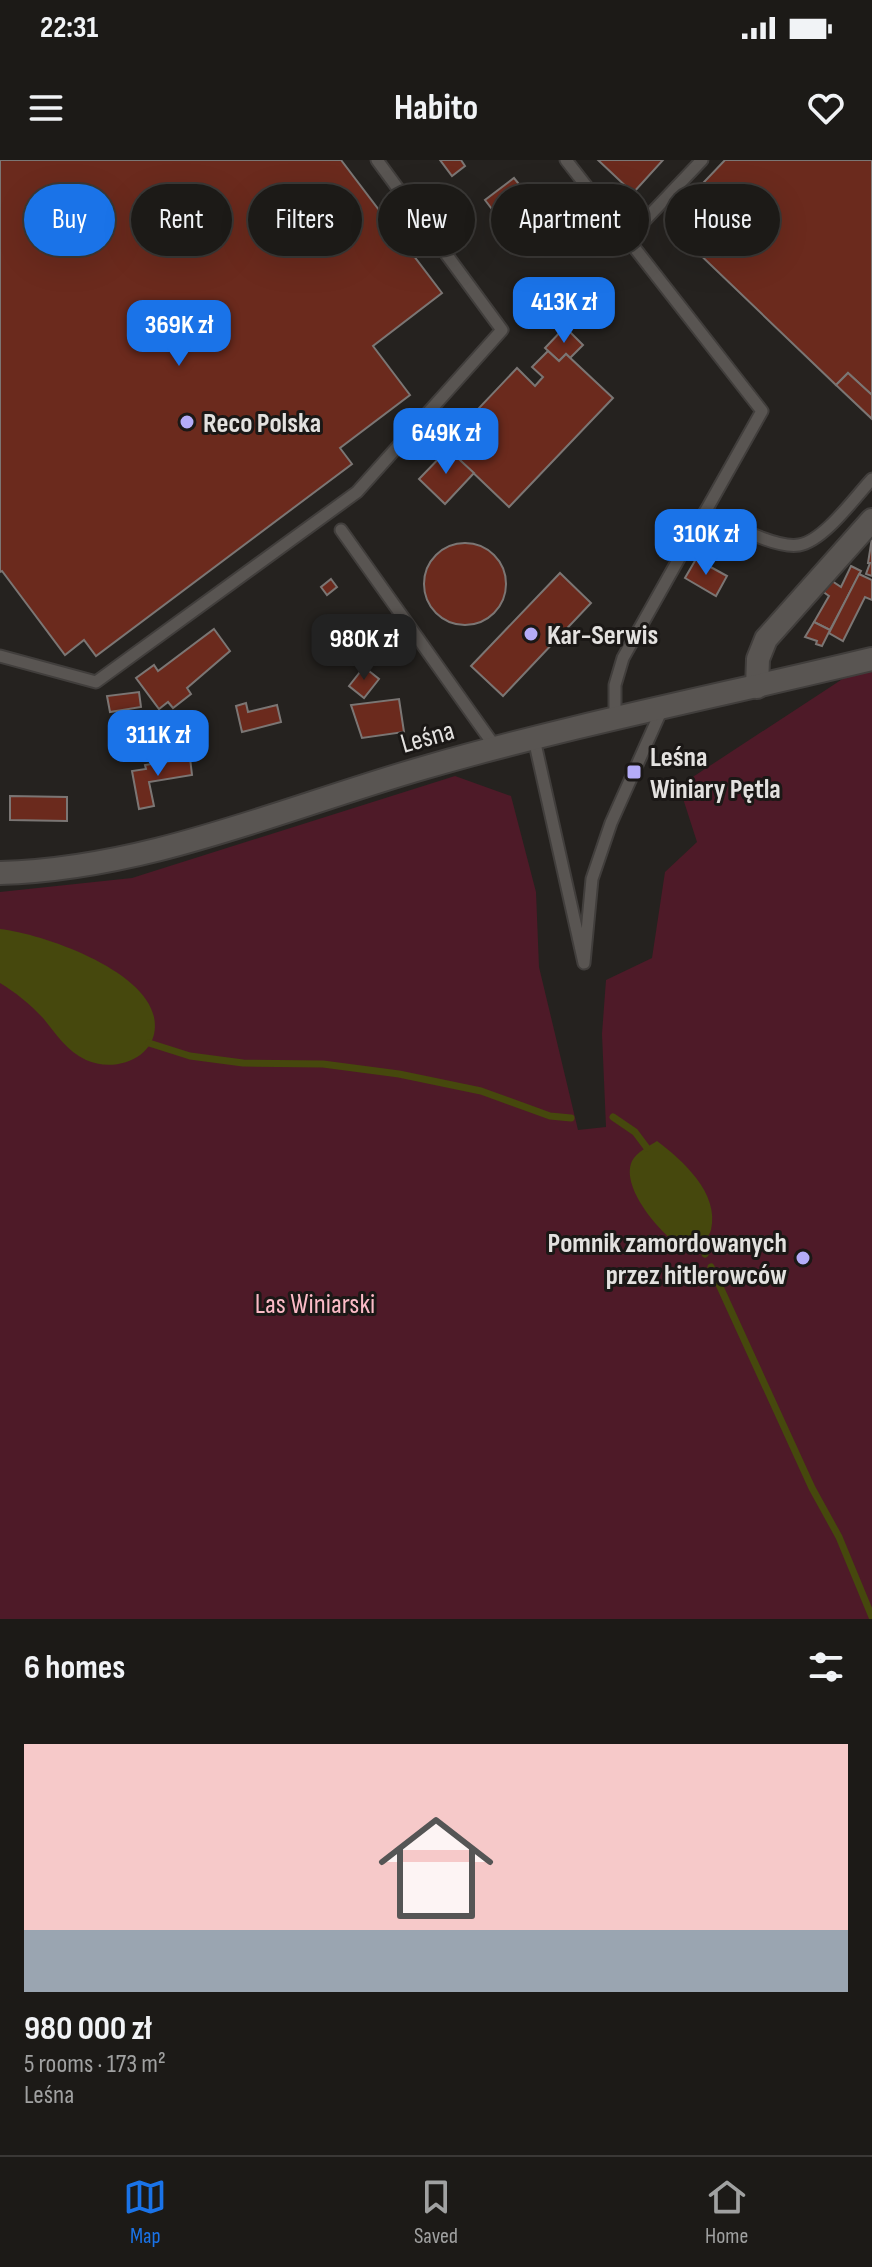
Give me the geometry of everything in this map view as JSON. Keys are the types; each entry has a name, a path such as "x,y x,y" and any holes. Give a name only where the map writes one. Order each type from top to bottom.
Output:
{"street":[{"path":"757,687 758,659 766,639 872,520"},
{"name":"Leśna","path":"0,873 55,870 128,858 496,748 872,659"}],"lane":[{"path":"566,160 585,184"},
{"path":"649,216 702,160"},
{"path":"0,656 96,682 357,492 502,330 381,161"},
{"path":"615,720 615,685 623,658 762,411 640,256"},
{"path":"705,512 776,542 799,545 819,535 872,479"},
{"path":"341,530 496,748"},
{"path":"534,739 584,963 592,879 611,823 662,709"}],"green space":[{"name":"Las Winiarski","path":"872,671 872,1619 0,1619 0,892 132,878 455,776 511,796 536,892 539,967 578,1130 606,1127 602,1034 606,980 652,958 665,872 697,842 679,786 844,678"}],"shaded area":[{"path":"0,929 65,946 112,969 132,984 146,1000 154,1017 155,1031 144,1051 135,1058 111,1065 86,1060 73,1052 33,1008 0,983"},
{"path":"657,1141 697,1179 710,1203 710,1233 689,1253 657,1226 632,1185 632,1161"}],"building":[{"name":"Reco Polska","path":"0,160 341,160 359,184 248,184 248,256 362,256 362,188 378,209 378,256 414,256 442,293 373,346 410,395 340,448 352,464 96,656 84,640 65,655 0,572"},
{"path":"440,160 461,160 465,166 452,176"},
{"path":"598,160 663,160 641,184 623,184"},
{"path":"725,160 872,160 872,395 848,373 836,385 701,256 780,256 780,184 702,184"},
{"path":"565,327 583,345 570,358 566,354 559,361 545,348"},
{"path":"548,351 559,361 566,354 613,398 509,507 444,445 517,368 535,386 543,377 532,367"},
{"path":"848,373 872,395 872,419 836,385"},
{"path":"448,449 474,473 445,504 419,479"},
{"path":"872,538 872,576 866,574"},
{"path":"465,543 481,546 494,555 503,568 506,584 503,600 494,613 481,622 465,625 449,622 436,613 427,600 424,584 427,568 436,555 449,546"},
{"path":"696,559 727,576 716,596 685,578"},
{"path":"851,566 861,571 830,630 814,622 829,596 822,591 829,579 841,587"},
{"name":"Kar-Serwis","path":"560,573 591,603 503,696 471,666"},
{"path":"859,574 872,580 872,600 865,597 843,641 829,633"},
{"path":"331,579 337,587 327,595 321,587"},
{"path":"814,622 830,630 822,646 805,637"},
{"path":"214,629 230,651 187,688 191,694 173,708 168,702 159,709 136,678 154,665 158,671"},
{"path":"364,667 379,679 364,698 349,686"},
{"path":"139,692 141,707 110,712 107,696"},
{"path":"399,699 404,732 362,738 351,705"},
{"path":"246,703 248,712 277,705 281,722 242,732 236,706"},
{"path":"190,758 192,775 149,782 154,806 139,809 132,771 146,769 145,765"},
{"path":"10,796 67,797 67,821 10,820"}],"waterway":[{"path":"149,1043 190,1056 243,1063 323,1064 399,1074 481,1091 550,1116 571,1118"},
{"path":"613,1117 635,1132 647,1148"},
{"path":"700,1244 705,1254"},
{"path":"711,1267 812,1488 839,1537 872,1617"}],"place":[{"name":"Reco Polska","path":"187,422"},
{"name":"Kar-Serwis","path":"531,634"},
{"name":"Leśna Winiary Pętla","path":"634,772"},
{"name":"Pomnik zamordowanych przez hitlerowców","path":"803,1258"}]}
